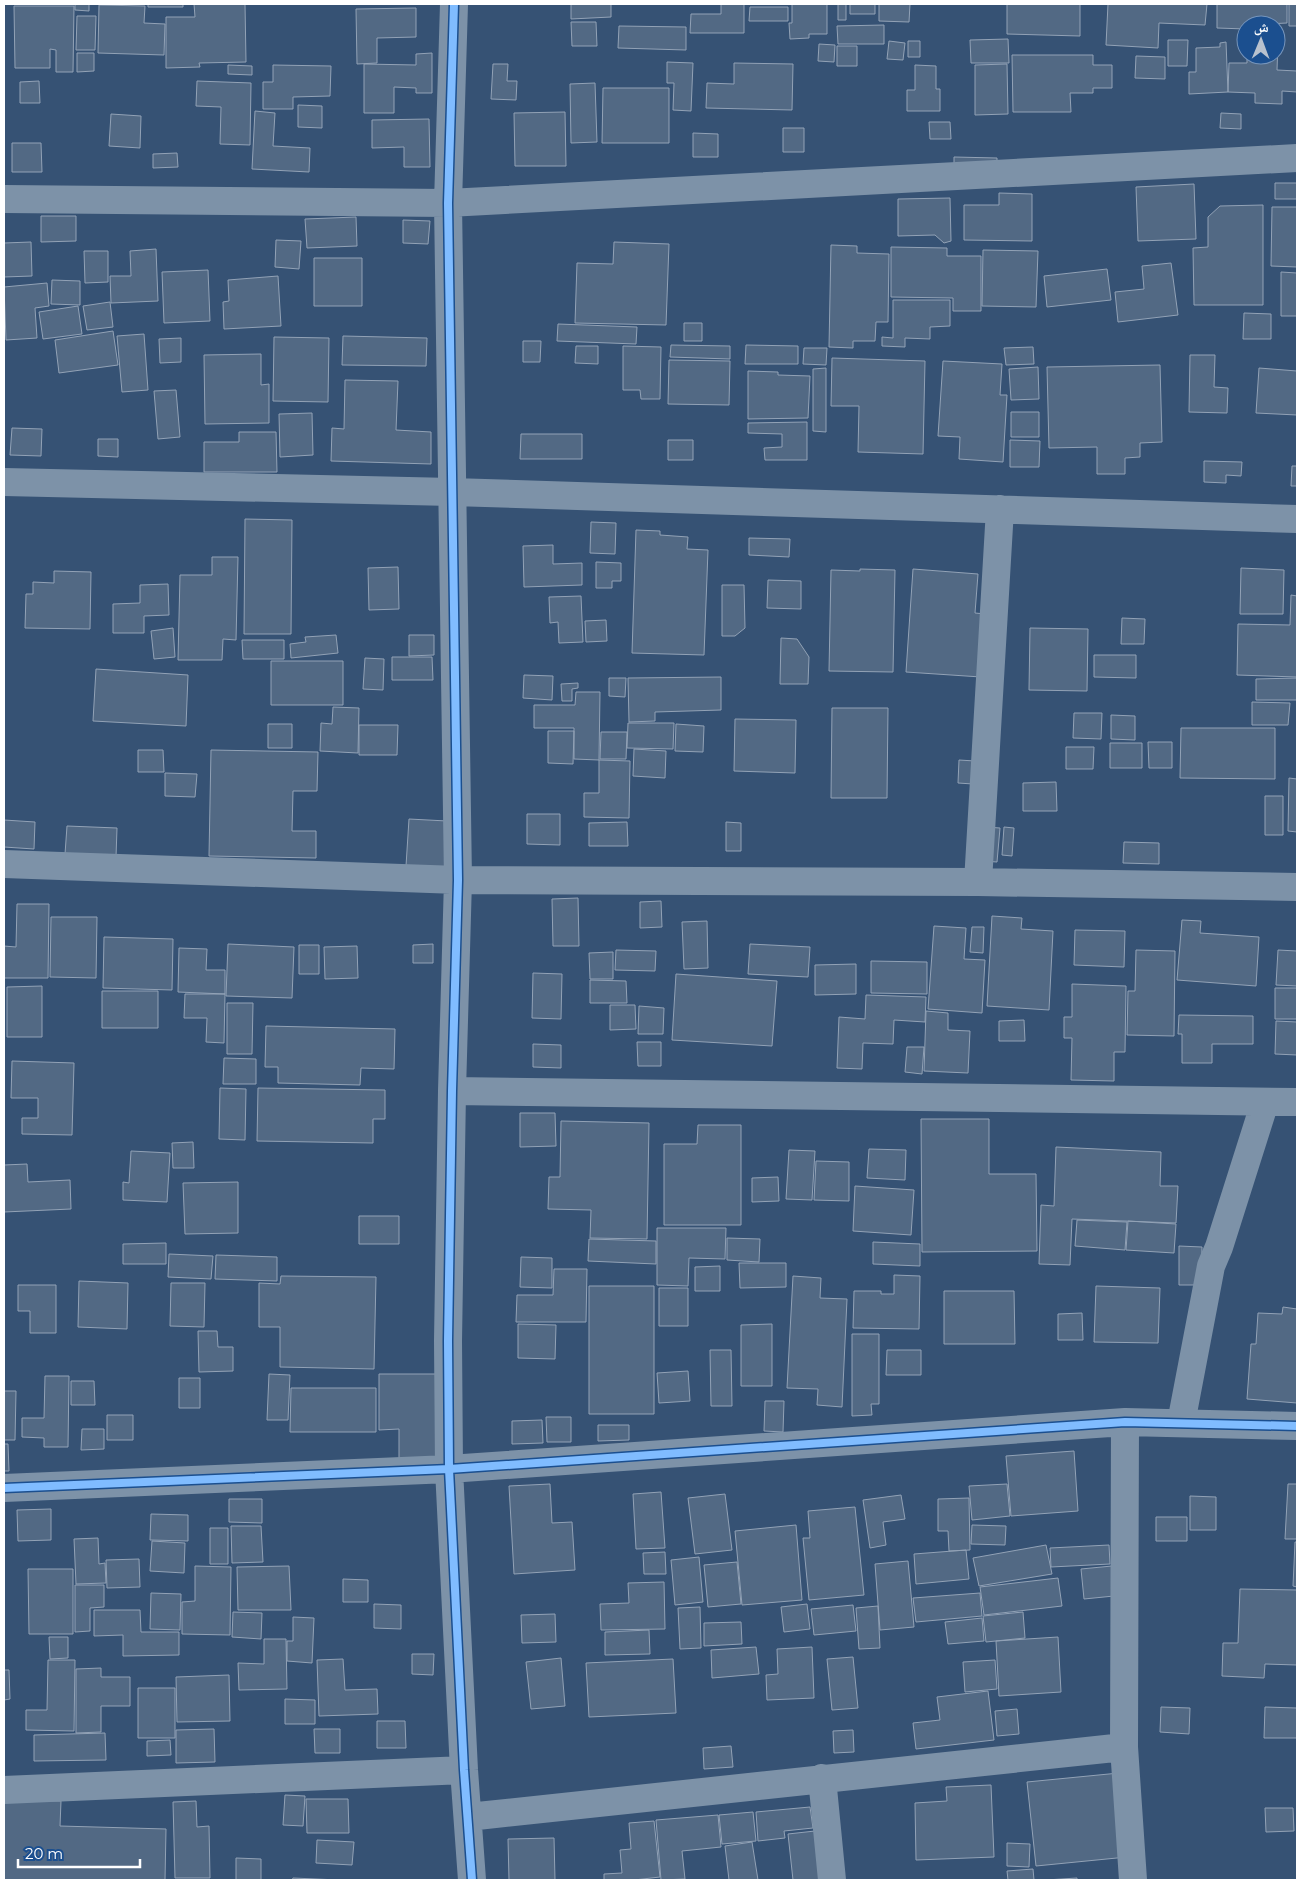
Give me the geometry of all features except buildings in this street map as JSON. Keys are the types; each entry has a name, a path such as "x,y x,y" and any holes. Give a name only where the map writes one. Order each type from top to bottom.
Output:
{"street":[{"path":"454,4 448,203 458,880 448,1341 449,1469 464,1770 472,1880"},
{"path":"4,199 448,203 1297,158"},
{"path":"4,482 452,492 1297,519"},
{"path":"978,882 1000,510"},
{"path":"4,864 458,880 978,882 1297,887"},
{"path":"452,1091 1297,1102"},
{"path":"1181,1423 1211,1266 1219,1247 1265,1102"},
{"path":"1125,1422 1124,1747 1133,1880"},
{"path":"4,1488 449,1469 1125,1422 1297,1426"},
{"path":"468,1817 1124,1747"},
{"path":"4,1790 464,1770"},
{"path":"822,1778 832,1880"}],"cycle path":[{"path":"454,4 448,203 458,880 448,1341 449,1469 464,1770 472,1880"},
{"path":"4,1488 449,1469 1125,1422 1297,1426"}]}
